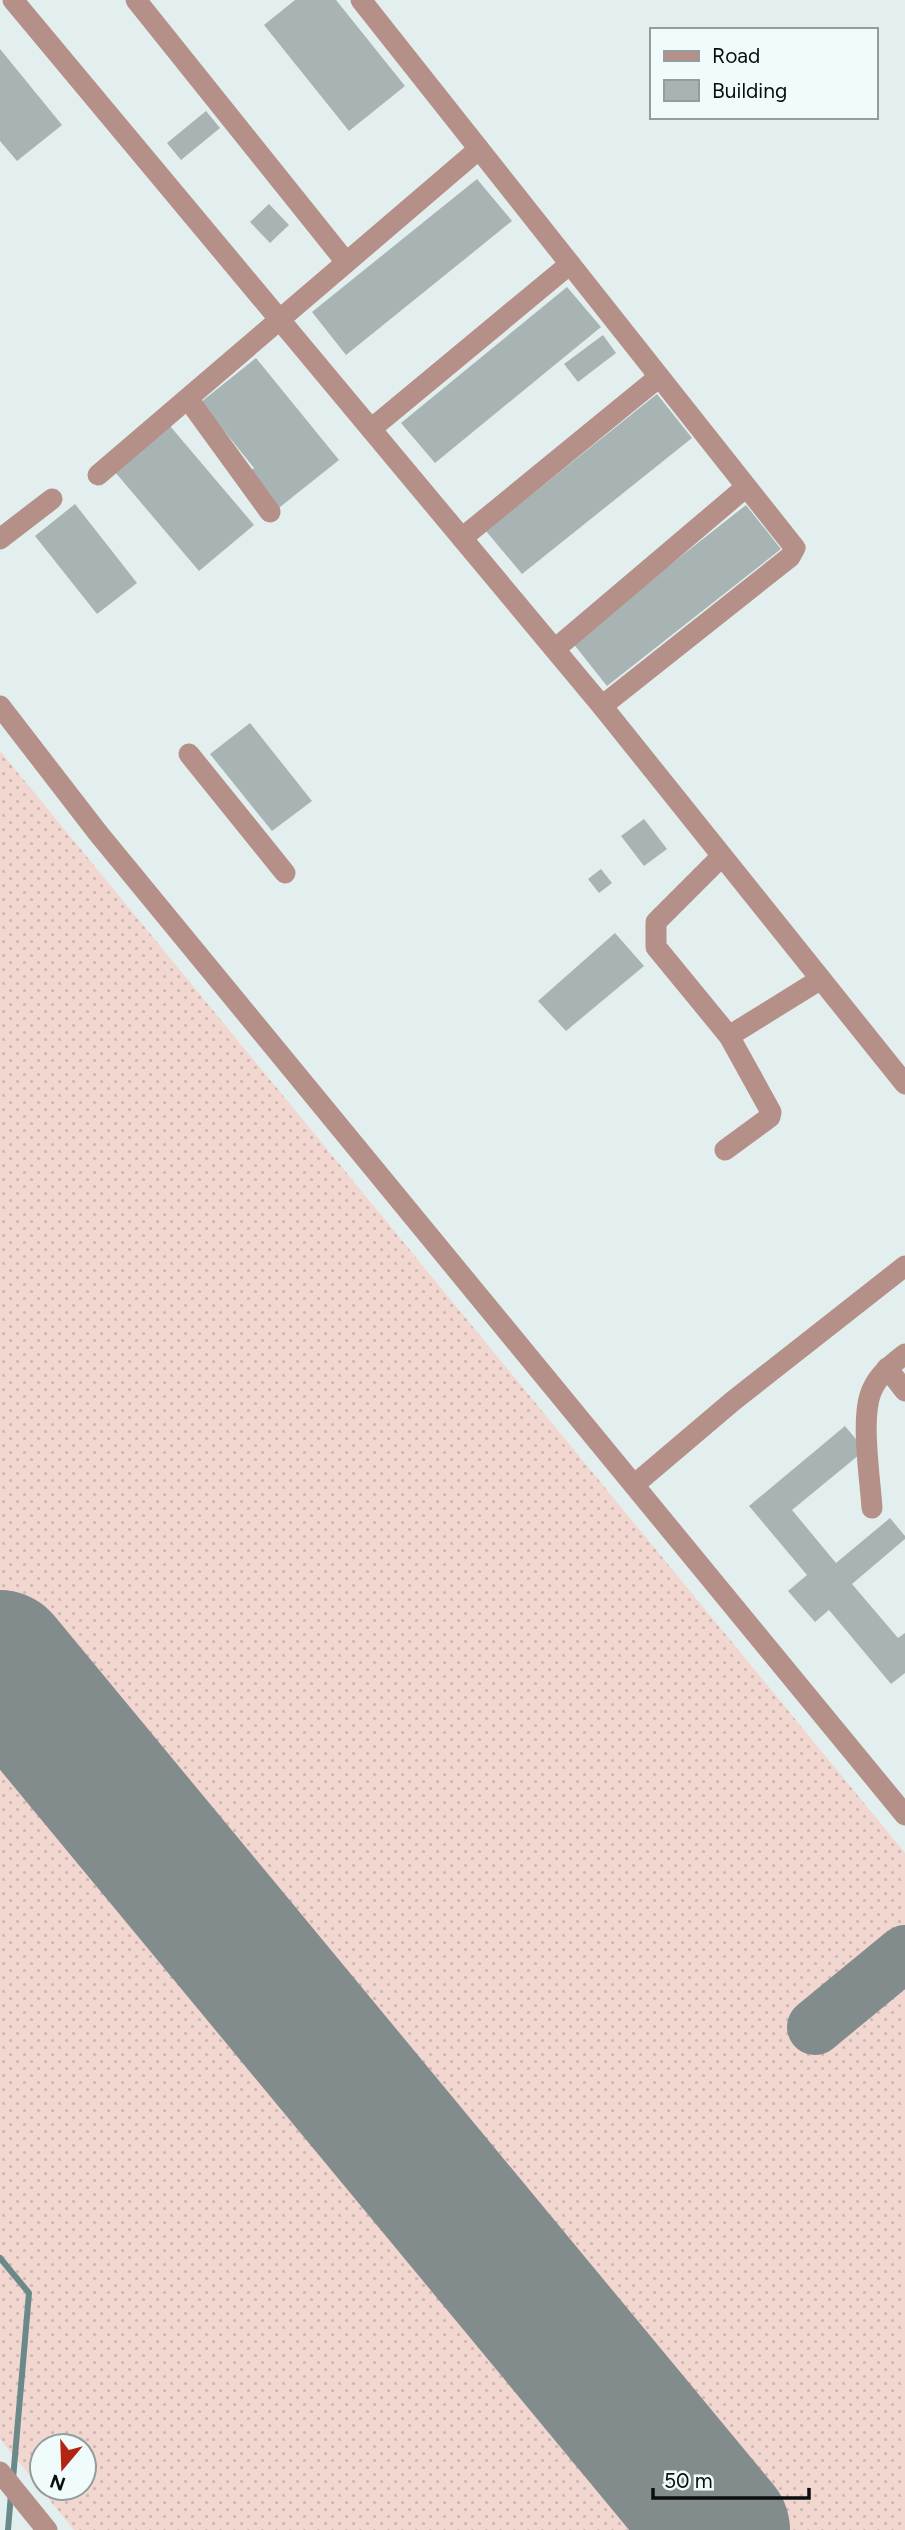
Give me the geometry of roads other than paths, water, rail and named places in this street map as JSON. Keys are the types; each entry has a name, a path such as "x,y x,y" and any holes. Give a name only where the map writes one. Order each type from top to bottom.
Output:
{"street":[{"path":"13,0 602,706 905,1084"},
{"path":"136,0 345,262"},
{"path":"361,0 795,548 794,553 602,706"},
{"path":"97,475 281,321 345,262 479,149"},
{"path":"372,429 570,264"},
{"path":"462,538 659,376"},
{"path":"188,399 270,512"},
{"path":"555,649 746,487"},
{"path":"0,539 51,499"},
{"path":"0,706 98,833 905,1815"},
{"path":"189,754 285,873"},
{"path":"722,856 656,922 656,947 729,1036 771,1112 770,1117 725,1150"},
{"path":"729,1036 821,979"},
{"path":"634,1485 733,1401 905,1266"},
{"path":"872,1508 866,1407 873,1388 887,1368 905,1354"},
{"path":"887,1368 905,1391"},
{"path":"0,2472 43,2525"}],"waterway":[{"path":"0,2258 29,2293 13,2479"},
{"path":"8,2530 11,2494"}]}
